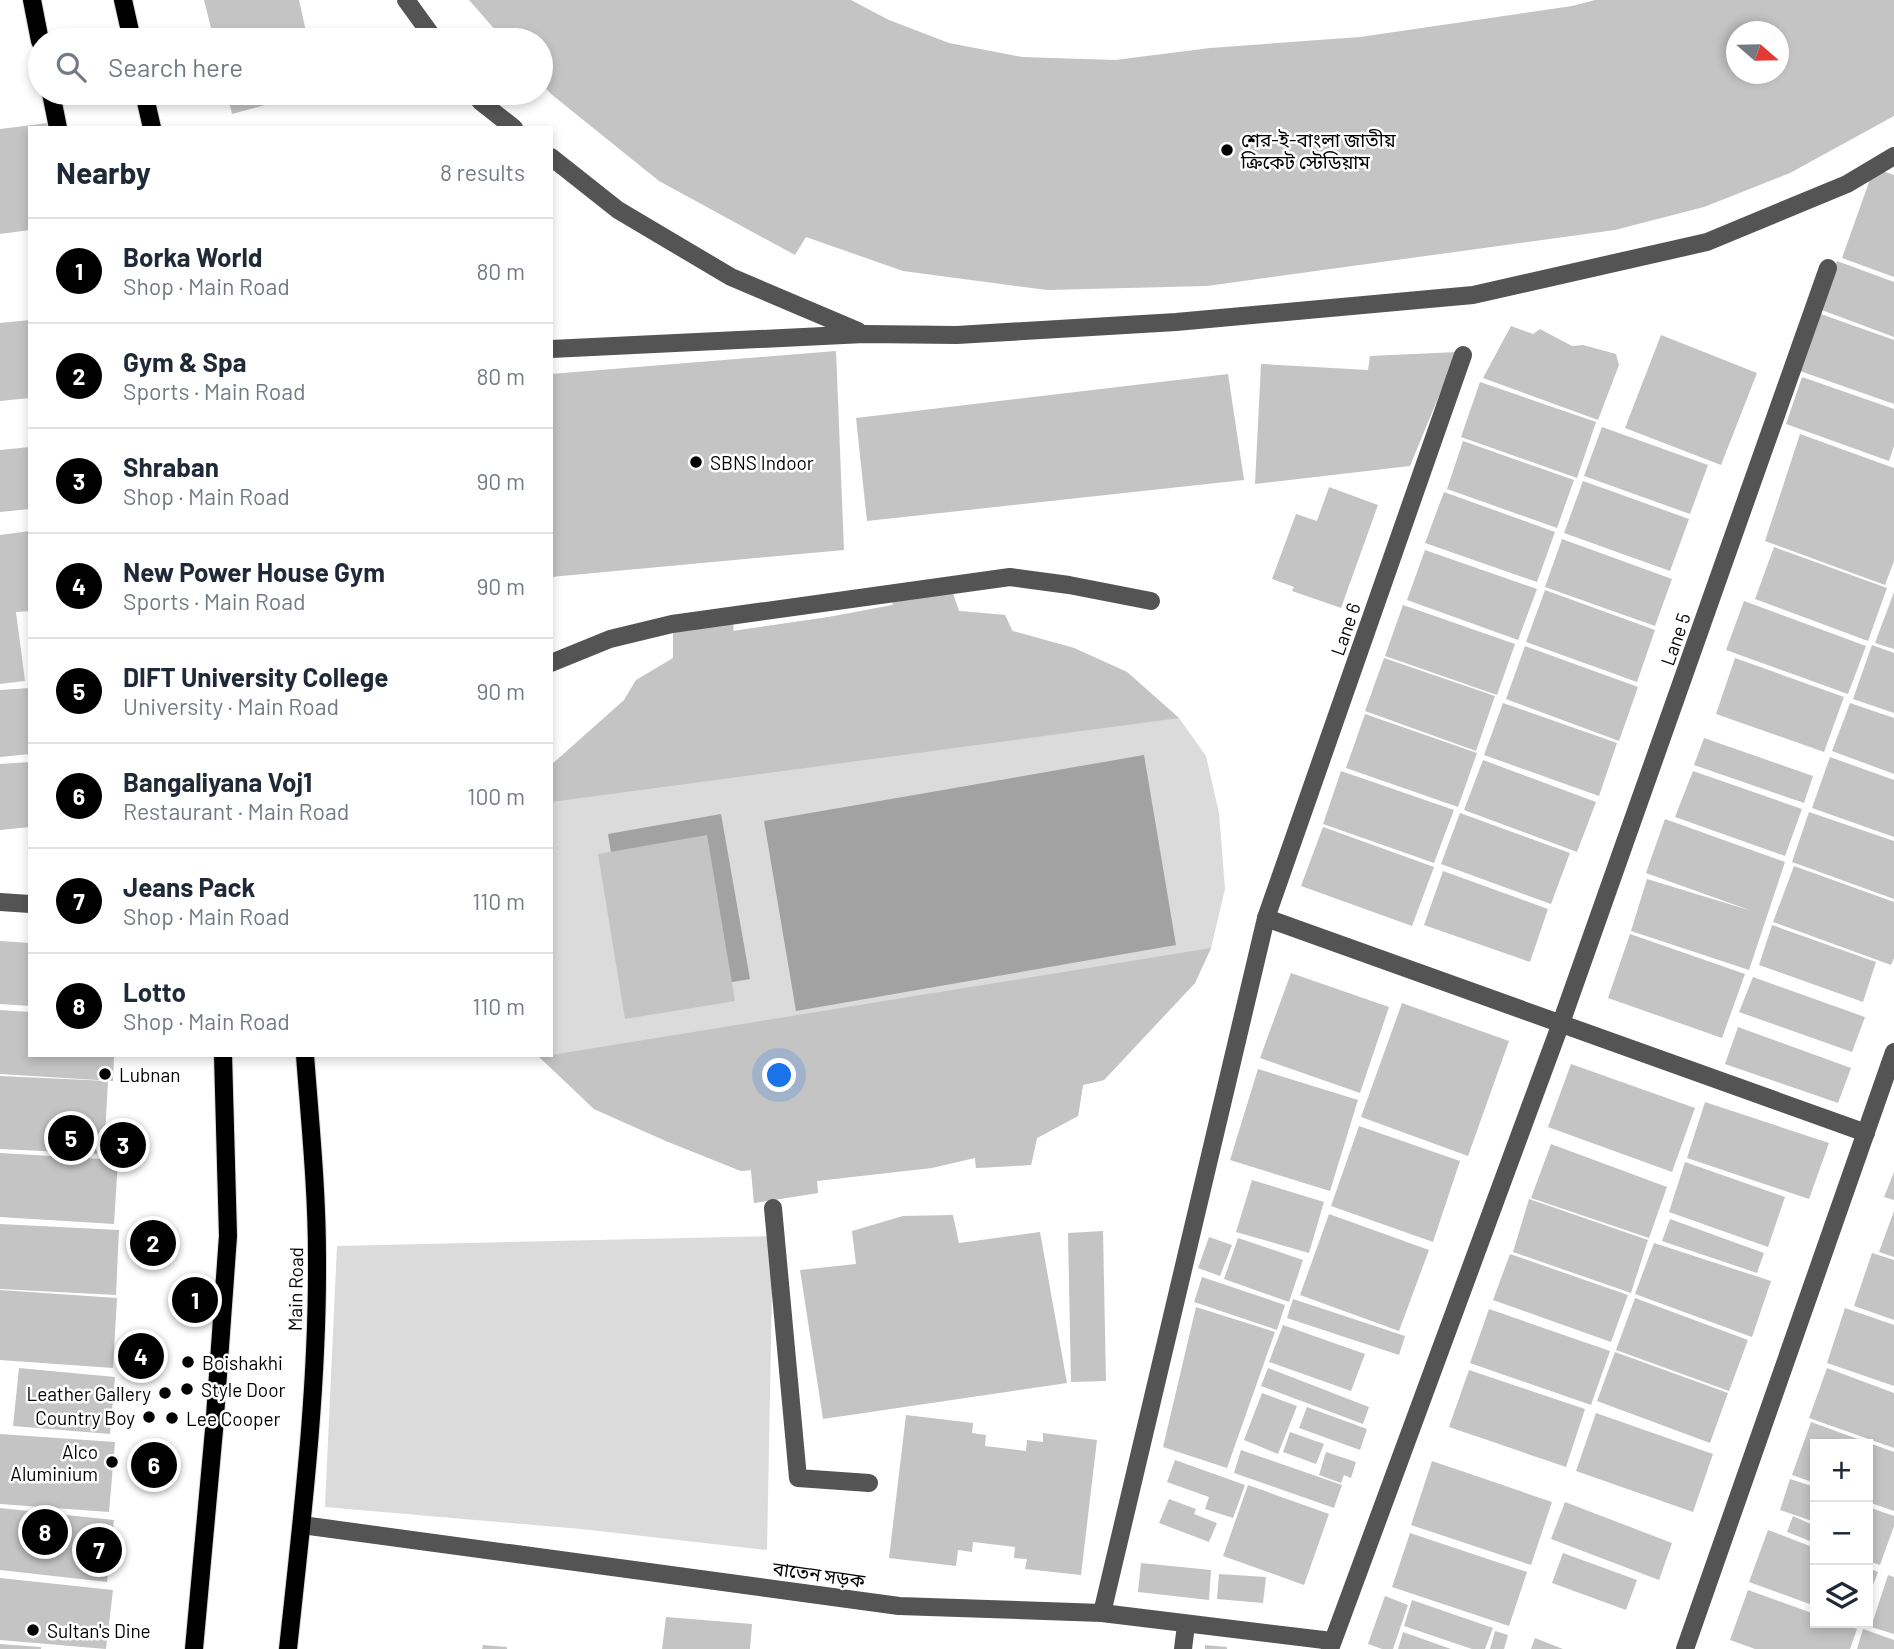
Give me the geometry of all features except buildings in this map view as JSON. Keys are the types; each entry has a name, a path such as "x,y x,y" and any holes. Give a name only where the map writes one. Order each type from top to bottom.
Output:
{"main road":[{"path":"32,0 37,28"},
{"path":"123,0 129,28"},
{"path":"53,105 58,126"},
{"path":"147,105 152,126"},
{"path":"194,1649 217,1403 228,1236 223,1057"},
{"name":"Main Road","path":"288,1649 302,1525 316,1332 317,1255 305,1057"}],"street":[{"path":"407,0 427,28"},
{"path":"485,105 511,126"},
{"path":"553,349 864,334 957,335 1176,322 1473,295 1707,242 1847,184 1894,156"},
{"path":"553,159 618,210 731,277 864,334"},
{"name":"Lane 5","path":"1331,1645 1560,1023 1828,268"},
{"name":"Lane 6","path":"1102,1613 1266,918 1463,355"},
{"path":"553,662 610,639 673,624 1010,577 1151,601"},
{"path":"0,902 28,904"},
{"path":"1266,918 1866,1132"},
{"path":"1685,1649 1894,1052"},
{"path":"772,1208 798,1478 869,1483"},
{"name":"বাতেন সড়ক","path":"302,1525 899,1606 1102,1613 1331,1645"},
{"path":"1183,1649 1186,1625"}],"shaded area":[{"path":"951,588 959,611 1005,615 1013,631 1074,648 1127,672 1179,718 1206,756 1219,813 1225,889 1211,948 1195,983 1104,1080 1083,1085 1078,1116 1037,1138 1031,1165 976,1168 975,1158 817,1181 818,1193 754,1203 751,1170 741,1171 594,1109 540,1057 553,1057 553,763 733,621 734,631 829,617 892,605 894,596"},
{"path":"1144,755 1176,945 796,1011 764,821"},
{"path":"721,814 750,979 635,999 608,834"},
{"path":"773,1236 767,1550 581,1529 325,1507 337,1246"}],"place":[{"name":"শের-ই-বাংলা জাতীয় ক্রিকেট স্টেডিয়াম","path":"1227,150"},
{"name":"SBNS Indoor","path":"696,462"},
{"name":"Lubnan","path":"105,1074"},
{"name":"DIFT University College","path":"71,1138"},
{"name":"Shraban","path":"123,1145"},
{"name":"Gym & Spa","path":"153,1243"},
{"name":"Borka World","path":"195,1300"},
{"name":"New Power House Gym","path":"141,1356"},
{"name":"Boishakhi","path":"188,1362"},
{"name":"Style Door","path":"187,1389"},
{"name":"Leather Gallery","path":"165,1393"},
{"name":"Country Boy","path":"149,1417"},
{"name":"Lee Cooper","path":"172,1418"},
{"name":"Alco Aluminium","path":"112,1462"},
{"name":"Bangaliyana Voj1","path":"154,1465"},
{"name":"Lotto","path":"45,1532"},
{"name":"Jeans Pack","path":"99,1550"},
{"name":"Sultan's Dine","path":"33,1630"}]}
